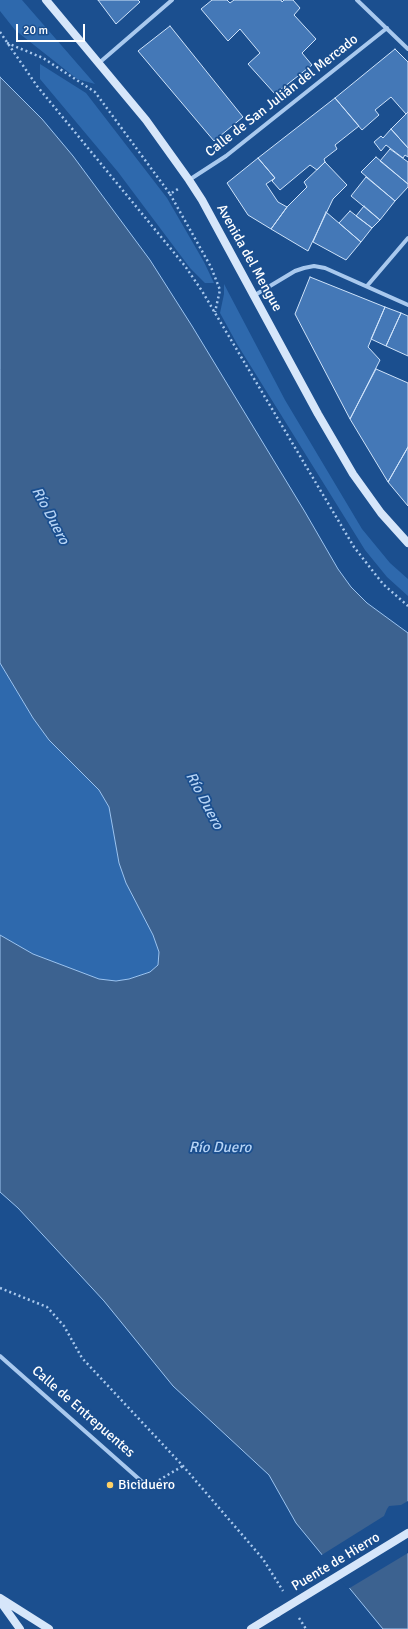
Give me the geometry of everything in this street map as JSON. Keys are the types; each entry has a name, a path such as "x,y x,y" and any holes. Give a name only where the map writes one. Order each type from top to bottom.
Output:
{"street":[{"name":"Avenida del Mengue","path":"46,0 156,134 189,180 202,200 255,295 318,414 356,479 381,513 408,542"},
{"path":"99,63 172,0"},
{"path":"357,0 408,48"},
{"name":"Calle de San Julián del Mercado","path":"189,180 226,156 387,28"},
{"path":"367,286 408,238"},
{"path":"255,295 295,271 314,266 325,268 408,305"},
{"name":"Calle de Entrepuentes","path":"0,1356 148,1487"},
{"name":"Puente de Hierro","path":"252,1629 408,1533"},
{"path":"0,1598 50,1629"},
{"path":"0,1601 20,1629"}],"path":[{"path":"0,32 37,86 185,266 354,547 383,584 408,606"},
{"path":"6,42 43,58 95,92 170,194 211,267 220,290 214,312"},
{"path":"170,194 189,180"},
{"path":"0,1288 47,1307 64,1326 82,1358 183,1466 263,1559"},
{"path":"148,1487 183,1466"}],"shaded area":[{"path":"0,0 22,0 95,84 77,79 15,30 0,11"},
{"path":"40,64 86,93 167,198 204,262 214,283 205,283 190,268 118,172 40,79"},
{"path":"224,284 285,400 362,529 390,563 408,579 408,596 387,577 365,550 237,344 220,313 224,294"},
{"path":"0,663 33,718 49,740 99,790 109,807 119,863 153,935 159,952 158,965 150,972 129,979 116,981 99,979 33,954 0,935"}],"water":[{"name":"Río Duero","path":"0,77 42,119 73,156 150,260 192,326 338,569 351,587 367,603 408,633 408,1629 383,1629 296,1523 269,1475 173,1386 104,1301 18,1208 0,1192 0,935 33,954 99,979 116,981 129,979 150,972 158,965 159,952 153,935 126,883 119,863 109,807 99,790 49,740 33,718 0,663"}],"pier":[{"path":"408,1501 408,1553 348,1589 320,1556 384,1516 389,1506 401,1505"}],"building":[{"path":"98,0 138,0 140,2 116,24"},
{"path":"212,0 227,0 230,3 234,0 281,0 282,2 284,0 293,0 300,8 294,15 316,39 302,53 312,65 275,94 248,64 260,53 240,29 228,41 201,9"},
{"path":"170,26 243,117 214,141 138,51"},
{"path":"395,49 408,62 408,112 406,114 391,97 375,110 379,115 362,130 335,98"},
{"path":"335,98 359,126 335,145 337,149 324,159 325,162 317,170 310,165 280,190 272,181 275,178 258,158"},
{"path":"408,112 408,148 391,129"},
{"path":"391,129 408,148 408,157 405,155 403,158 386,145 381,151 374,142 381,136 383,138"},
{"path":"390,149 408,162 408,184 380,161"},
{"path":"376,157 408,184 408,187 395,201 361,172"},
{"path":"258,158 275,178 266,184 278,202 287,207 271,229 248,215 227,183"},
{"path":"325,162 347,185 333,199 308,251 271,229 287,207 307,187 304,182"},
{"path":"366,177 395,201 380,220 351,196"},
{"path":"364,206 380,220 372,228 356,216"},
{"path":"350,211 372,228 361,242 339,223"},
{"path":"326,212 361,242 346,260 313,242"},
{"path":"310,277 385,307 368,347 380,360 350,419 295,314"},
{"path":"385,307 401,313 386,346 371,339"},
{"path":"401,313 408,316 408,356 386,346"},
{"path":"376,369 408,383 408,447 388,482 350,419"},
{"path":"408,447 408,506 388,482"}],"place":[{"name":"Biciduero","path":"110,1485"}]}
